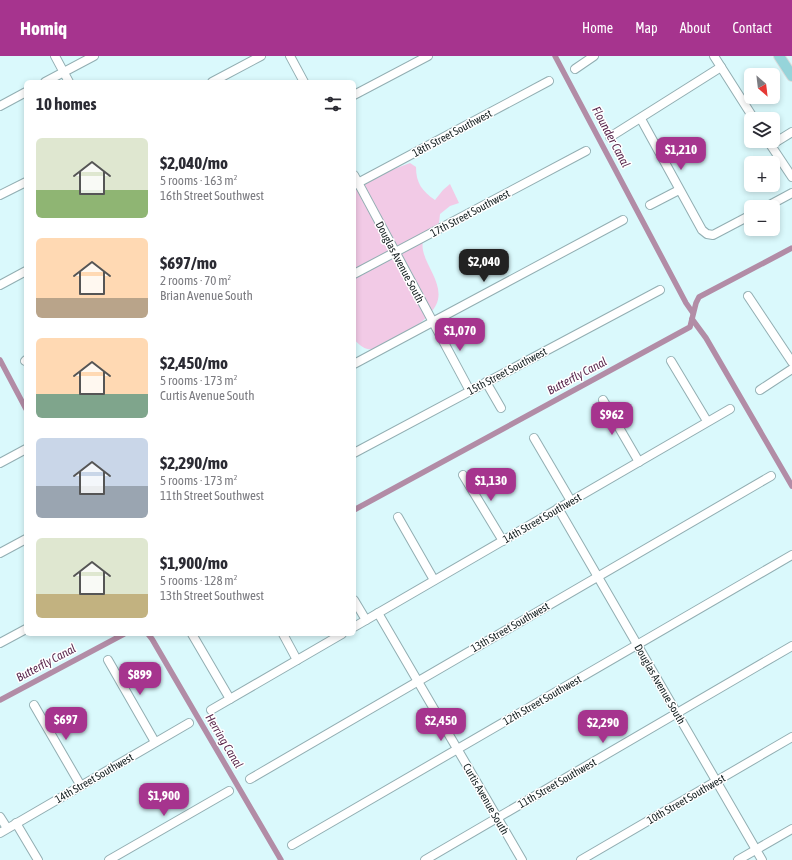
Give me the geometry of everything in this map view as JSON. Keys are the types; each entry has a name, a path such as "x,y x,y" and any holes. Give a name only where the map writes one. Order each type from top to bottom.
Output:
{"main road":[{"path":"779,56 792,76"}],"street":[{"path":"55,56 68,80"},
{"path":"49,80 94,56"},
{"path":"216,80 261,56"},
{"path":"290,56 303,80"},
{"path":"356,94 428,56"},
{"path":"575,68 594,56"},
{"path":"714,56 750,112"},
{"path":"610,137 721,67"},
{"name":"18th Street Southwest","path":"356,180 549,80"},
{"path":"0,106 24,93"},
{"path":"641,118 702,230 707,234 713,235 744,219"},
{"path":"780,138 792,132"},
{"path":"773,148 792,177"},
{"name":"17th Street Southwest","path":"356,273 586,151"},
{"path":"0,195 24,183"},
{"name":"Douglas Avenue South","path":"356,183 470,391"},
{"path":"650,205 680,190"},
{"path":"779,200 792,193"},
{"path":"356,363 623,220"},
{"path":"0,285 24,272"},
{"name":"15th Street Southwest","path":"356,452 660,290"},
{"path":"748,296 792,362"},
{"path":"671,361 708,422"},
{"path":"760,390 792,369"},
{"path":"486,382 501,408"},
{"path":"603,400 639,462"},
{"name":"14th Street Southwest","path":"356,626 730,409"},
{"path":"534,438 571,501"},
{"path":"0,463 24,451"},
{"path":"463,474 503,540"},
{"name":"13th Street Southwest","path":"250,779 771,476"},
{"name":"Douglas Avenue South","path":"558,508 762,860"},
{"path":"398,517 434,580"},
{"path":"0,553 24,541"},
{"name":"12th Street Southwest","path":"292,846 792,555"},
{"path":"356,603 366,620"},
{"name":"Curtis Avenue South","path":"378,613 522,860"},
{"path":"0,643 24,630"},
{"path":"193,636 230,700"},
{"path":"284,636 297,660"},
{"path":"211,710 339,636"},
{"name":"11th Street Southwest","path":"425,860 792,646"},
{"path":"108,660 155,742"},
{"path":"34,705 81,786"},
{"name":"14th Street Southwest","path":"4,831 189,723"},
{"name":"10th Street Southwest","path":"581,860 792,738"},
{"path":"109,860 229,791"},
{"path":"0,816 4,831"},
{"path":"16,823 38,860"},
{"path":"738,860 792,829"}],"shaded area":[{"path":"410,163 416,167 417,178 423,190 430,197 435,200 450,184 459,203 450,206 440,214 439,223 430,229 424,239 423,248 425,257 434,276 439,295 432,312 420,323 383,346 375,349 367,349 356,341 356,188 378,175"}],"waterway":[{"name":"Flounder Canal","path":"555,56 686,303 693,313"},
{"name":"Butterfly Canal","path":"356,509 690,327 699,297 792,248"},
{"name":"Flounder Canal","path":"692,319 706,338 792,486"},
{"name":"Herring Canal","path":"0,360 24,405"},
{"name":"Butterfly Canal","path":"0,700 120,636"},
{"name":"Herring Canal","path":"150,636 281,860"}]}
